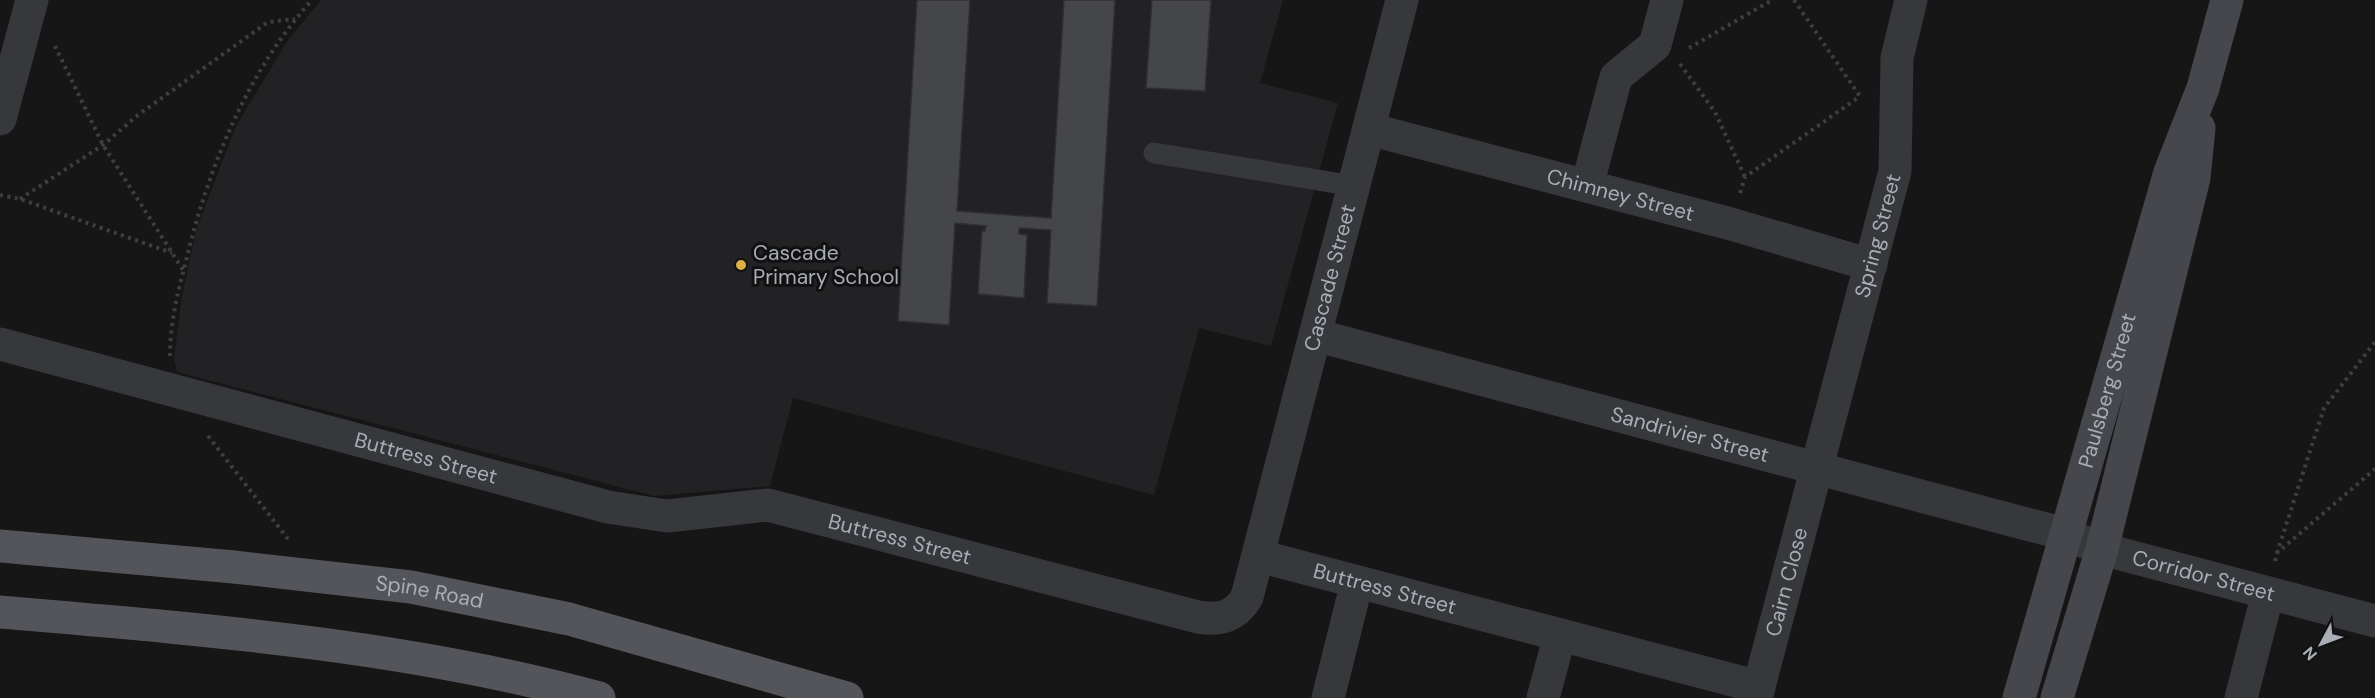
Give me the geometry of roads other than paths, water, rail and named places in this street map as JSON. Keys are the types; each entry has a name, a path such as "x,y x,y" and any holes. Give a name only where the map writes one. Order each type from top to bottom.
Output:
{"main road":[{"name":"Spine Road","path":"0,546 411,586 569,619 848,698"},
{"path":"0,612 359,650 549,684 599,698"}],"street":[{"name":"Cascade Street","path":"1258,556 1402,0"},
{"path":"1587,186 1616,77 1654,45 1667,0"},
{"name":"Spring Street","path":"1818,467 1895,171 1897,58 1911,0"},
{"name":"Paulsberg Street","path":"2019,698 2170,172 2203,88 2227,0"},
{"path":"0,119 28,14"},
{"name":"Paulsberg Street","path":"2056,698 2102,549 2194,178 2203,88"},
{"name":"Chimney Street","path":"1369,129 1731,224 1870,265"},
{"name":"Sandrivier Street","path":"1315,335 2065,534"},
{"name":"Buttress Street","path":"0,344 608,507 667,516 768,505 1211,620 1223,618 1242,606 1248,597 1258,556 1560,635 1758,693"},
{"name":"Cairn Close","path":"1758,693 1818,467"},
{"name":"Corridor Street","path":"2065,534 2102,549 2375,621"},
{"path":"1328,698 1357,582"},
{"path":"2241,698 2268,593"},
{"path":"1544,698 1560,635"}],"lane":[{"path":"1154,153 1353,186"}],"place":[{"name":"Cascade Primary School","path":"741,265"}]}
